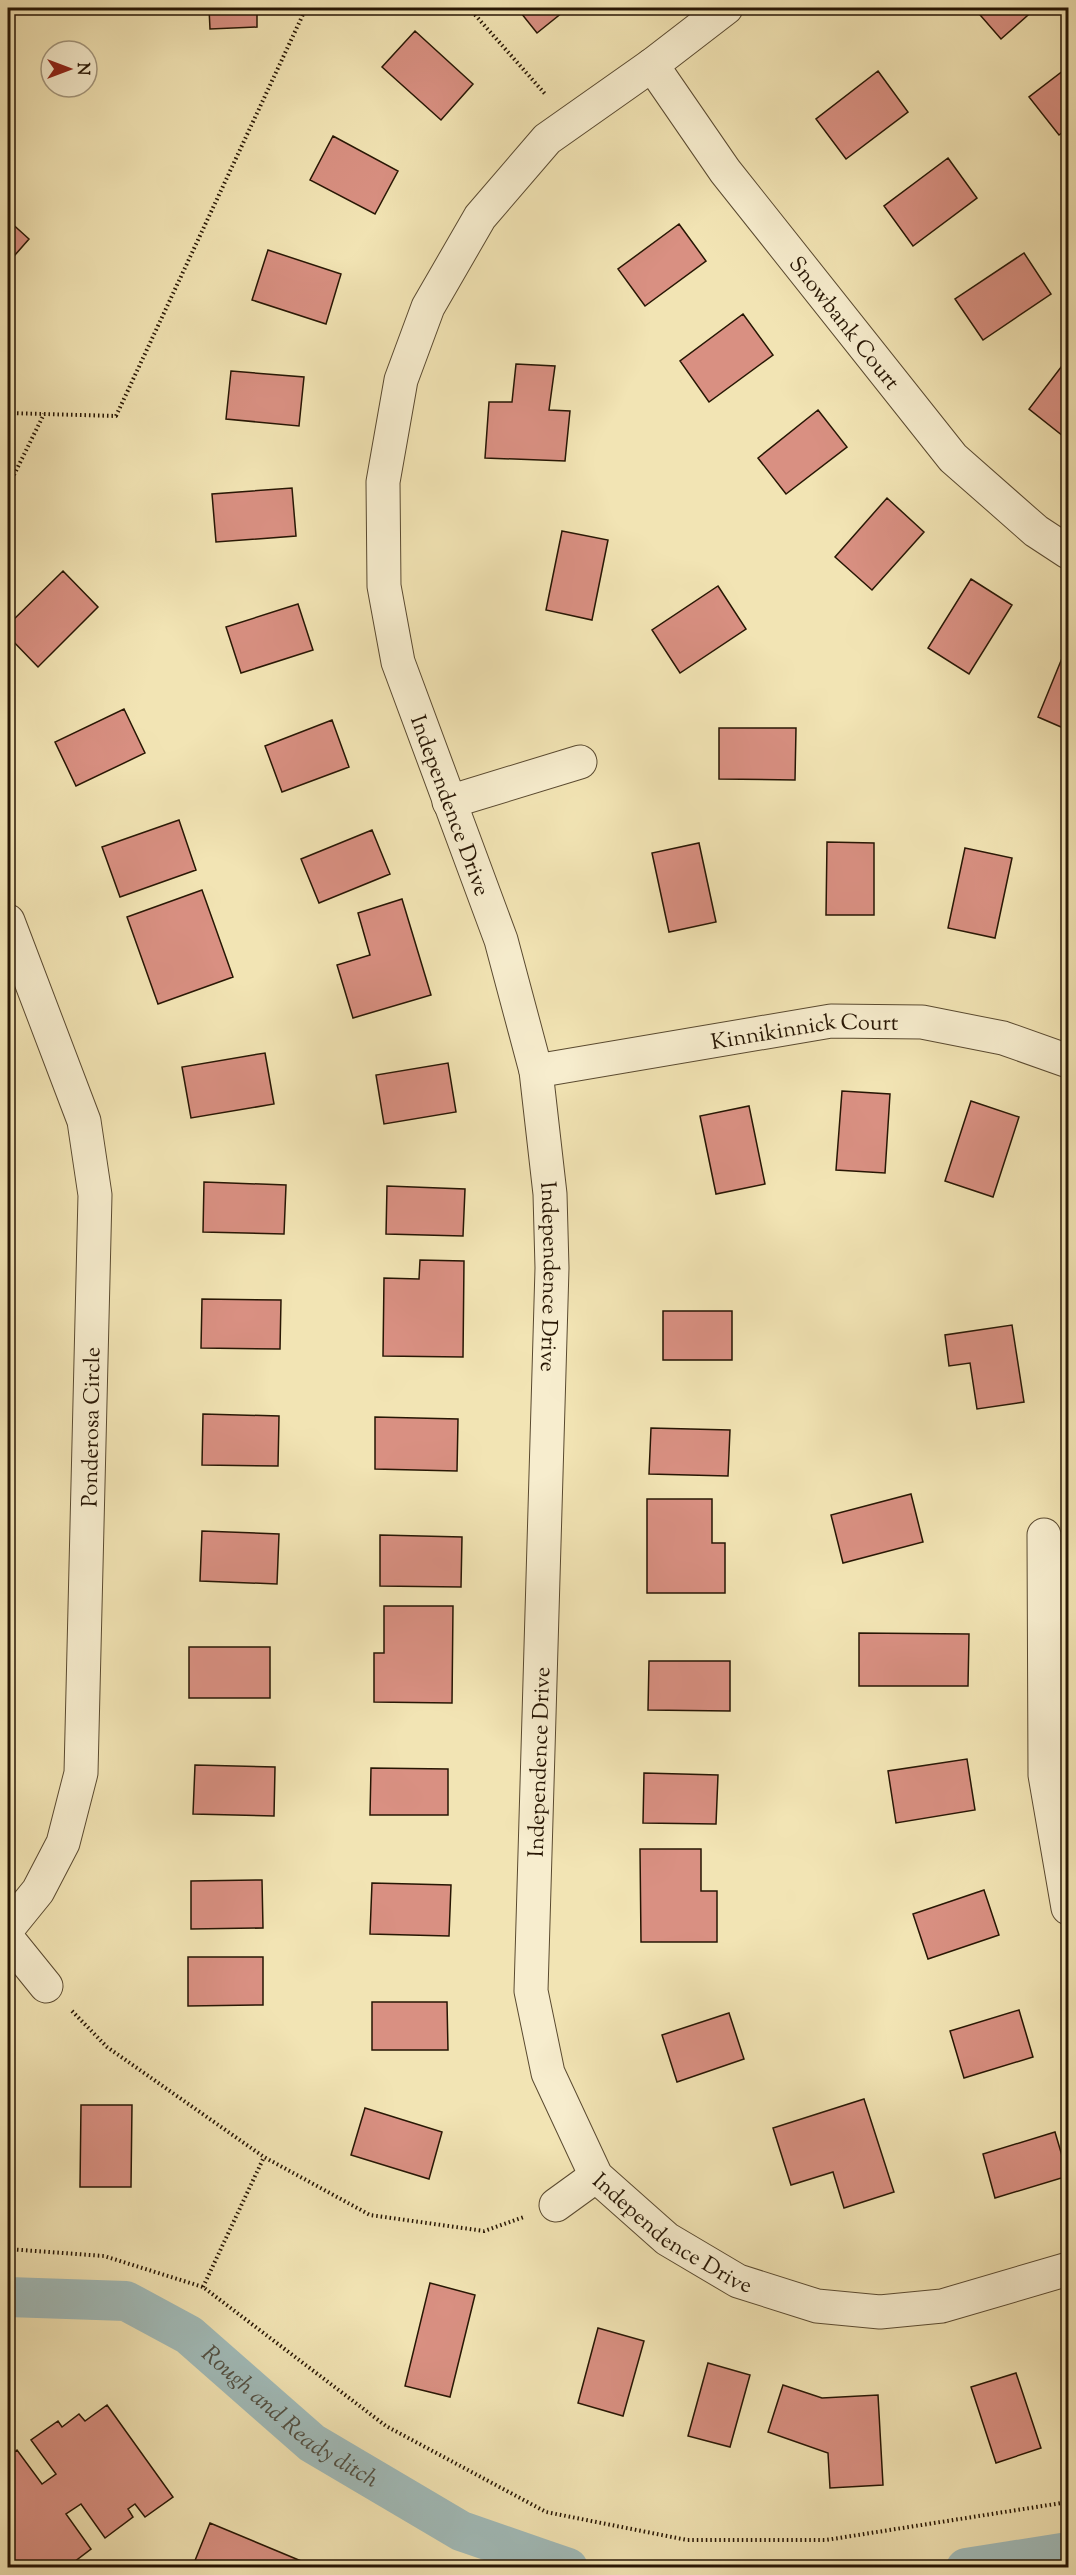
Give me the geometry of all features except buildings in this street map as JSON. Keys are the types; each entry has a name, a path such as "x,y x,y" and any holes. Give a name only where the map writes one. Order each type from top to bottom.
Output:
{"street":[{"name":"Independence Drive","path":"726,8 652,65 548,139 480,217 428,307 401,380 383,482 384,586 398,662 501,940 536,1071 550,1194 552,1268 531,1991 548,2073 596,2176 667,2239 738,2282 818,2306 880,2312 942,2306 1068,2269"},
{"name":"Snowbank Court","path":"652,65 724,171 953,458 1036,531 1068,552"},
{"path":"449,802 580,762"},
{"name":"Ponderosa Circle","path":"8,921 84,1121 95,1195 81,1773 63,1843 38,1891 8,1928"},
{"name":"Kinnikinnick Court","path":"536,1071 831,1021 922,1022 1003,1038 1068,1061"},
{"path":"1044,1535 1045,1775 1068,1908"},
{"path":"8,1939 46,1986"},
{"path":"556,2205 596,2176"}],"path":[{"path":"8,413 116,416 306,8"},
{"path":"469,8 570,123"},
{"path":"8,487 44,414"},
{"path":"46,1986 107,2047 264,2157 370,2216 484,2231 556,2205"},
{"path":"203,2287 264,2157"},
{"path":"8,2249 104,2256 203,2287 386,2426 546,2512 687,2540 826,2540 1068,2502"}],"waterway":[{"name":"Rough and Ready ditch","path":"8,2297 126,2301 189,2335 312,2443 461,2531 568,2568"},
{"name":"Rough and Ready ditch","path":"966,2568 1068,2552"}]}
